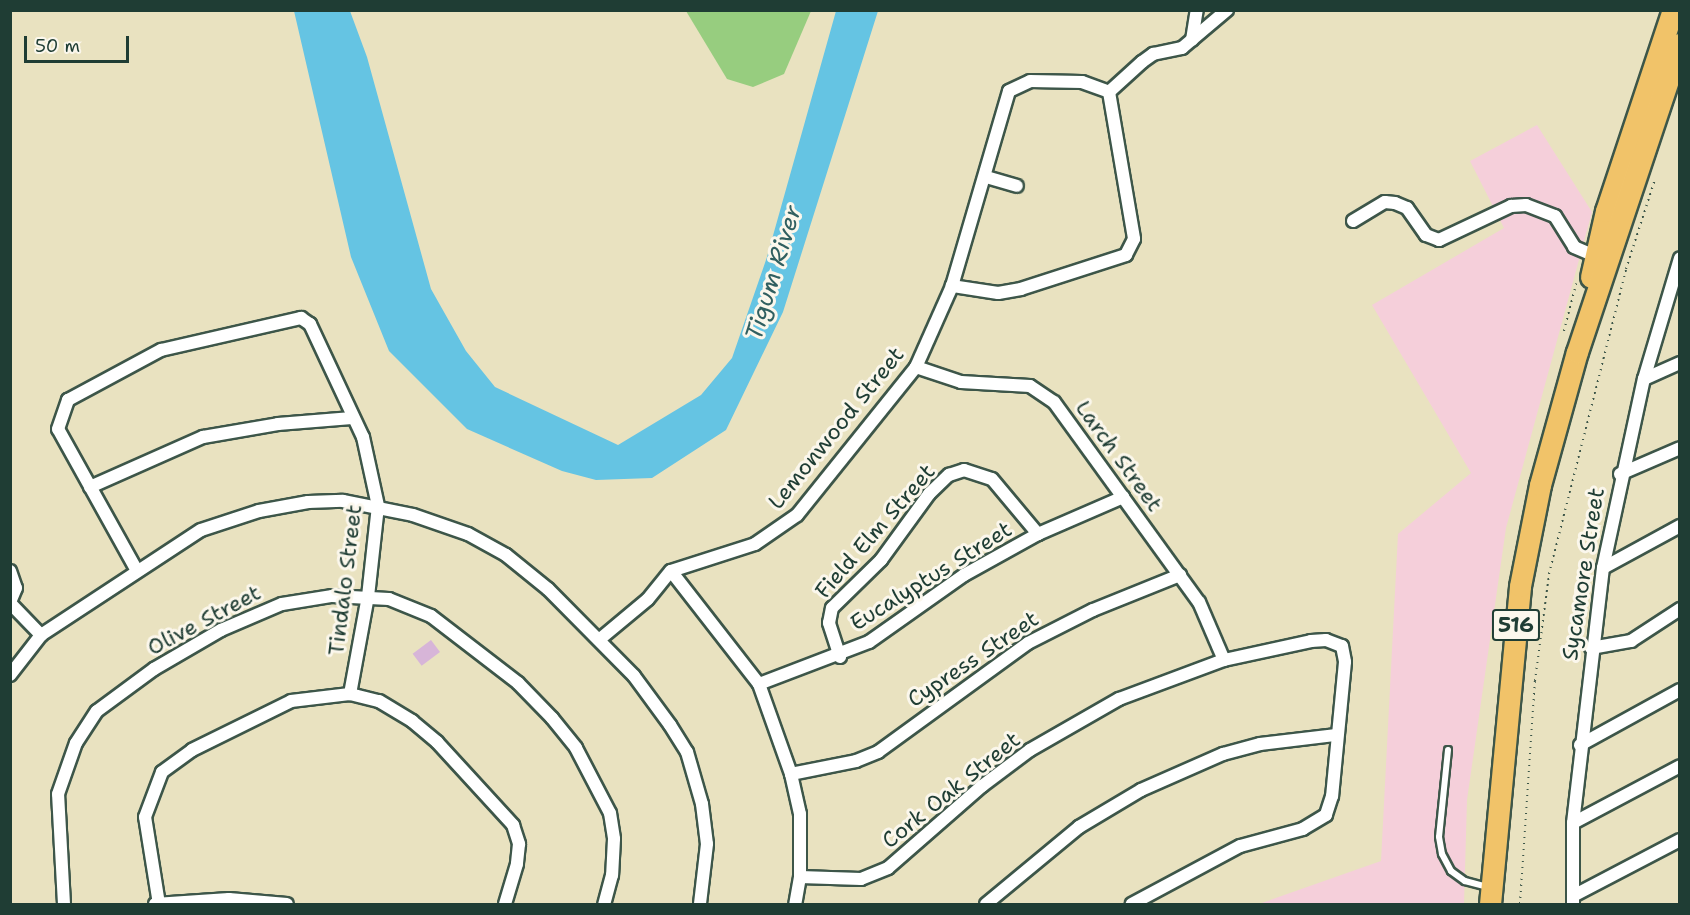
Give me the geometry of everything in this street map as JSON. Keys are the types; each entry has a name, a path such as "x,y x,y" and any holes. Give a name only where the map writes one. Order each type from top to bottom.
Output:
{"highway":[{"name":"516","path":"1577,352 1594,256 1670,18"},
{"name":"516","path":"1490,896 1520,586 1540,485 1577,352 1680,44"}],"street":[{"path":"1192,40 1197,10"},
{"path":"952,286 998,293 1021,289 1126,255 1134,239 1109,92 1153,54 1182,48 1227,10"},
{"name":"Lemonwood Street","path":"671,571 717,558 780,529 797,515 915,367 952,286 986,177 1003,102 1017,84 1030,81 1082,82 1109,92"},
{"path":"986,177 1017,186"},
{"path":"1353,221 1385,202 1395,203 1407,207 1426,235 1439,240 1511,206 1526,205 1555,216 1578,250 1594,256"},
{"name":"Sycamore Street","path":"1573,900 1573,823 1580,745 1603,568 1620,474 1644,379 1680,258"},
{"name":"Tindalo Street","path":"136,569 58,429 61,413 68,400 138,359 161,350 302,318 309,324 363,437 378,506 368,596 350,694"},
{"path":"1644,379 1680,363"},
{"name":"Larch Street","path":"915,367 961,382 1016,384 1043,394 1068,419 1180,575 1210,620 1224,660"},
{"path":"90,487 202,437 278,424 352,418"},
{"path":"1620,474 1680,448"},
{"name":"Field Elm Street","path":"840,657 829,623 832,608 880,560 929,494 948,475 964,470 992,479 1038,534"},
{"name":"Eucalyptus Street","path":"759,684 840,657 870,642 964,575 1038,534 1123,497"},
{"path":"10,675 42,635 136,569 201,530 258,511 308,502 378,506 468,534 506,555 600,639 634,676 691,761 697,779 707,844 700,904"},
{"path":"1603,568 1680,526"},
{"path":"10,571 16,588 10,602 42,635"},
{"path":"600,639 648,599 671,571 759,684 791,774 800,814 800,877 795,904"},
{"name":"Cypress Street","path":"791,774 856,761 878,752 1028,643 1093,610 1180,575"},
{"name":"Olive Street","path":"64,904 58,794 76,743 97,711 146,675 212,636 282,604 332,596 368,596 411,606 431,615 518,683 576,748 610,813 614,838 612,874 604,904"},
{"path":"1591,648 1630,641 1680,609"},
{"name":"Cork Oak Street","path":"800,877 861,879 875,875 1030,750 1119,699 1224,660 1311,641 1326,640 1342,646 1345,662 1336,735"},
{"path":"1580,745 1680,690"},
{"path":"286,904 229,899 157,904 145,817 162,772 192,750 291,701 350,694 379,701 412,722 437,742 513,825 519,844 517,864 505,904"},
{"path":"986,904 1079,827 1151,785 1223,754 1260,744 1336,735 1330,806 1318,823 1240,846 1132,904"},
{"path":"1573,823 1680,766"},
{"path":"1573,900 1680,840"}],"lane":[{"path":"1448,750 1439,837 1442,854 1451,871 1490,896"}],"path":[{"path":"1520,904 1535,681 1549,574 1626,269 1658,167"}],"shaded area":[{"path":"1537,125 1592,212 1506,528 1467,800 1464,904 1259,904 1381,861 1398,534 1471,473 1372,305 1504,228 1470,161"}],"green space":[{"path":"686,11 811,11 784,74 753,87 727,79"}],"water":[{"name":"Tigum River","path":"294,11 350,11 367,57 431,289 466,351 495,387 618,445 701,395 732,358 767,257 836,11 878,11 783,312 726,430 652,478 596,480 562,471 467,429 389,351 351,257"}],"building":[{"path":"431,640 440,652 422,666 413,654"}]}
